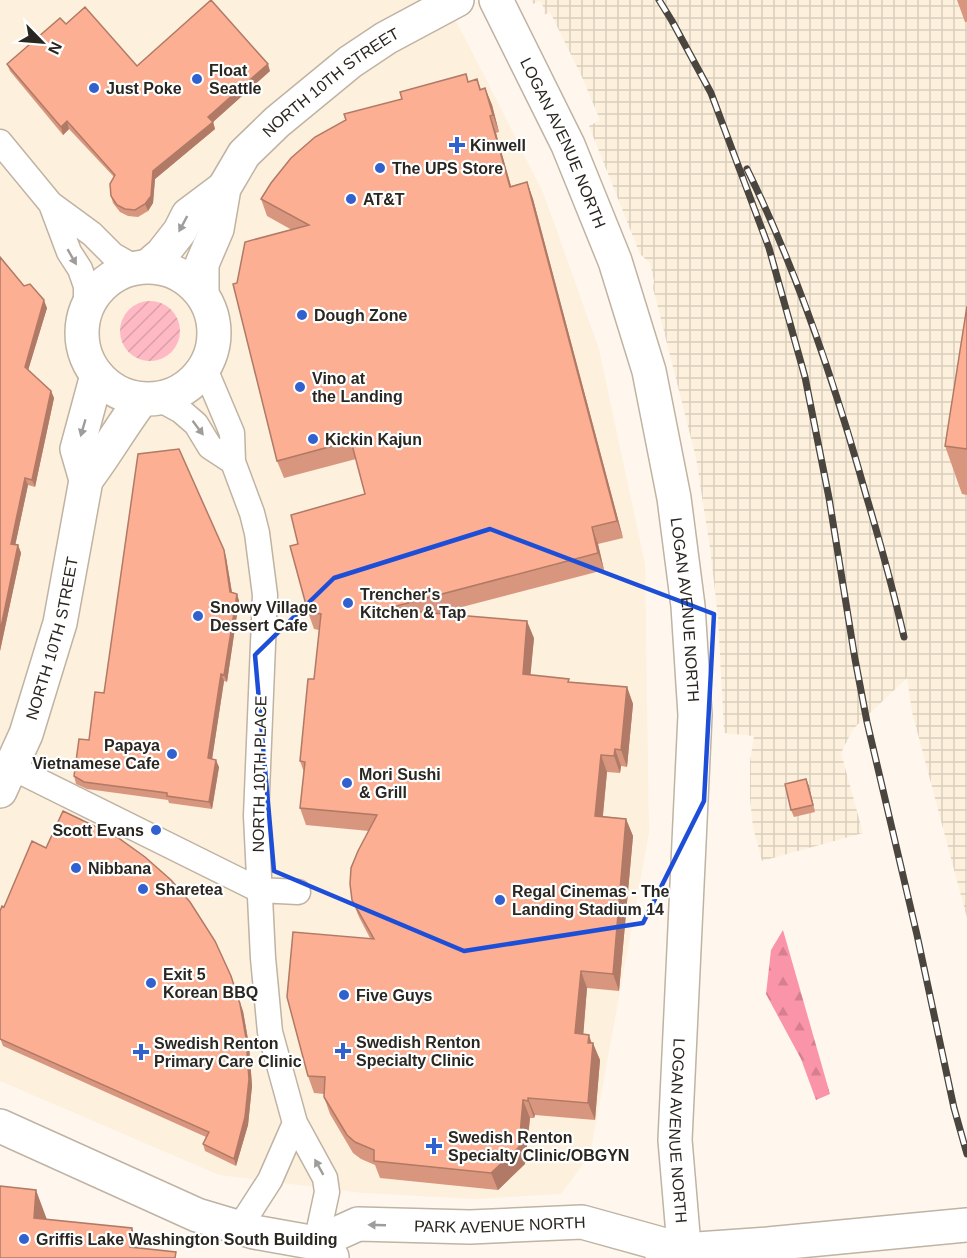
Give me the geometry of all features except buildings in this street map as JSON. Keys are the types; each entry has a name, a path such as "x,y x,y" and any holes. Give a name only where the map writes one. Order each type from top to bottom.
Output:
{"street":[{"name":"NORTH 10TH STREET","path":"202,293 202,264 217,229 224,188 244,153 307,96 350,62 386,38 457,0"},
{"name":"LOGAN AVENUE NORTH","path":"496,0 568,145 615,261 649,371 674,498 688,606 695,715 675,1140 684,1254"},
{"path":"0,142 51,204 92,234 113,255 142,267 168,270 178,274 202,293 211,311 215,331 212,351 204,369 192,383 177,393 150,399"},
{"name":"NORTH 10TH STREET","path":"142,267 162,254 180,231 188,215 224,188"},
{"path":"51,204 69,252 80,269 86,286 86,310 82,327 83,346 88,361 97,375 110,387 125,395 150,399 181,411 196,424 210,447 233,462"},
{"path":"86,310 95,294 108,280 124,271 142,267"},
{"name":"NORTH 10TH PLACE","path":"204,369 232,433 233,462 257,533 265,595 256,816 263,958 270,1032 295,1123 325,1178 327,1192 324,1251"},
{"name":"NORTH 10TH STREET","path":"6,779 26,734 60,622 86,480 77,449 97,375"},
{"name":"NORTH 10TH STREET","path":"86,480 105,455 125,422 150,399"},
{"path":"6,779 259,890 298,892"},
{"path":"239,1228 270,1180 295,1123"},
{"path":"0,1126 177,1207 211,1220 324,1251"},
{"name":"PARK AVENUE NORTH","path":"324,1251 358,1224 470,1227 582,1222 684,1254"},
{"name":"PARK AVENUE NORTH","path":"651,1258 967,1225"}],"highlighted area":[{"path":"490,529 714,614 704,801 643,923 464,951 274,871 255,655 334,578"}],"shaded area":[{"path":"0,0 445,0 544,195 599,349 645,564 649,833 590,1155 561,1194 476,1199 362,1193 219,1175 0,1081"},
{"path":"531,0 967,0 967,918 912,712 907,678 853,729 841,753 863,833 762,861 753,827 750,798 750,762 754,736 724,733 718,617 696,458 653,288 654,281 650,263 640,254 589,126 600,120 582,77 550,12 544,15 544,8 540,1 533,4"},
{"path":"150,301 162,303 175,314 180,331 178,343 167,356 150,361 138,359 125,348 120,331 122,319 133,306"}],"green space":[{"path":"783,930 830,1094 816,1100 801,1059 766,994 771,950"}],"railway":[{"path":"659,0 711,93 769,248 805,377 829,498 867,722 917,935 954,1108 967,1154"},
{"path":"747,169 783,248 828,370 876,530 904,637"}],"place":[{"name":"Float Seattle","path":"197,79"},
{"name":"Just Poke","path":"94,88"},
{"name":"Kinwell","path":"457,145"},
{"name":"The UPS Store","path":"380,168"},
{"name":"AT&T","path":"351,199"},
{"name":"Dough Zone","path":"302,315"},
{"name":"Vino at the Landing","path":"300,387"},
{"name":"Kickin Kajun","path":"313,439"},
{"name":"Trencher's Kitchen & Tap","path":"348,603"},
{"name":"Snowy Village Dessert Cafe","path":"198,616"},
{"name":"Papaya Vietnamese Cafe","path":"172,754"},
{"name":"Mori Sushi & Grill","path":"347,783"},
{"name":"Scott Evans","path":"156,830"},
{"name":"Nibbana","path":"76,868"},
{"name":"Sharetea","path":"143,889"},
{"name":"Regal Cinemas - The Landing Stadium 14","path":"500,900"},
{"name":"Exit 5 Korean BBQ","path":"151,983"},
{"name":"Five Guys","path":"344,995"},
{"name":"Swedish Renton Specialty Clinic","path":"343,1051"},
{"name":"Swedish Renton Primary Care Clinic","path":"141,1052"},
{"name":"Swedish Renton Specialty Clinic/OBGYN","path":"434,1146"},
{"name":"Griffis Lake Washington South Building","path":"24,1239"}]}
